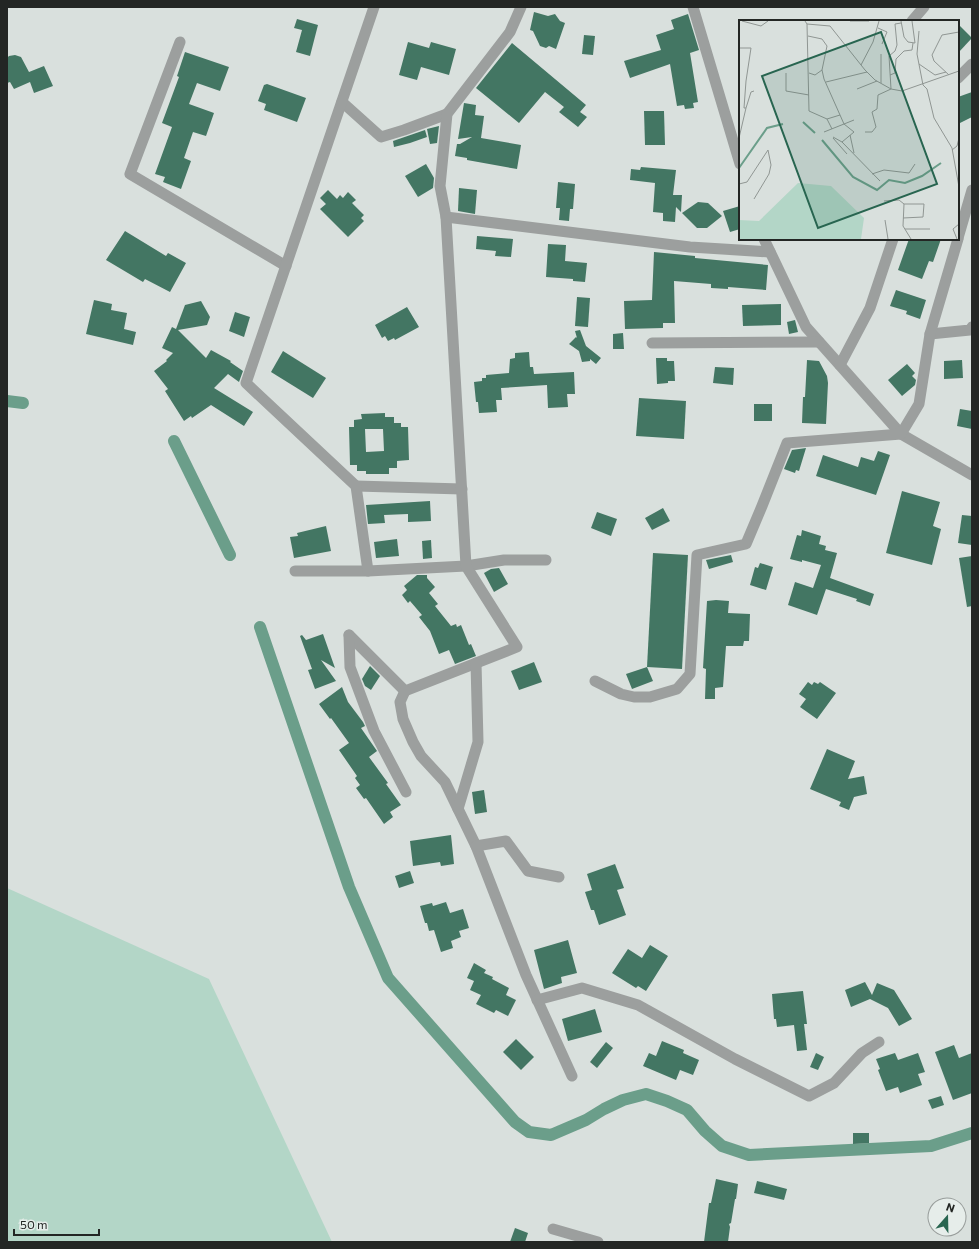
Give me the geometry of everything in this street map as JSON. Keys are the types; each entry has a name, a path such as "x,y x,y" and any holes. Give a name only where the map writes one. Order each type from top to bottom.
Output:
{"street":[{"path":"368,571 356,486 246,383 374,7"},
{"path":"521,7 510,32 447,114 440,186 446,217 466,566 517,647 405,691 400,702 403,719 413,742 421,756 445,782 476,846 526,976 572,1076"},
{"path":"693,7 739,161"},
{"path":"913,20 924,7"},
{"path":"180,42 130,174 286,266"},
{"path":"959,77 972,64"},
{"path":"342,102 381,136 404,130 447,114"},
{"path":"959,235 972,190"},
{"path":"446,217 690,247 770,252"},
{"path":"764,240 806,327 819,342 901,434 972,475"},
{"path":"840,365 870,308 893,240"},
{"path":"901,434 919,404 930,334 957,240"},
{"path":"930,334 970,330 972,327"},
{"path":"652,343 819,342"},
{"path":"596,680 621,694 634,697 650,697 677,690 690,674 697,554 746,544 787,443 901,434"},
{"path":"356,486 462,489"},
{"path":"295,571 368,571 466,566 504,560 546,560"},
{"path":"405,691 349,635 350,667 374,732 406,792"},
{"path":"458,809 478,742 476,663"},
{"path":"476,846 506,840 528,871 559,877"},
{"path":"537,1000 582,988 638,1006 735,1059 808,1096 834,1083 862,1053 879,1042"},
{"path":"553,1229 598,1242"}],"green space":[{"path":"7,888 209,979 332,1242 7,1242"}],"building":[{"path":"534,12 548,16 555,14 560,21 565,23 556,49 549,46 546,48 540,46 533,31 530,30"},
{"path":"688,14 699,50 690,53 698,102 693,103 694,108 685,109 684,105 677,106 670,64 630,78 624,61 661,50 656,35 674,29 671,20"},
{"path":"297,19 318,25 310,56 296,52 302,30 294,28"},
{"path":"959,25 972,38 959,52"},
{"path":"584,35 595,36 593,55 582,54"},
{"path":"408,42 429,48 431,42 456,49 449,75 421,67 417,80 399,75"},
{"path":"512,43 586,105 580,112 587,117 578,127 559,112 564,107 545,92 519,123 476,88"},
{"path":"185,52 229,67 220,91 197,83 189,104 214,113 206,136 193,132 184,158 191,161 181,189 163,182 165,177 155,174 172,127 162,123 179,77 177,76"},
{"path":"15,55 21,57 29,72 44,66 53,86 34,93 30,82 14,89 10,82 7,83 7,58"},
{"path":"267,84 306,98 297,122 264,110 266,104 258,101 264,85"},
{"path":"972,92 972,117 959,124 959,97"},
{"path":"464,103 476,105 475,115 484,116 481,138 521,145 517,169 467,160 467,158 455,156 457,144 460,144 472,137 458,139"},
{"path":"644,111 664,111 665,145 645,145"},
{"path":"439,126 437,143 430,144 427,129"},
{"path":"425,130 427,137 394,147 393,141"},
{"path":"426,164 434,178 433,188 418,197 405,176"},
{"path":"641,167 676,170 673,195 682,195 681,212 676,207 675,222 663,221 663,213 653,212 655,183 630,180 631,169 640,170"},
{"path":"558,182 575,184 573,209 570,209 569,221 559,220 560,208 556,208"},
{"path":"459,188 477,190 475,214 458,211"},
{"path":"328,190 337,199 340,195 343,198 348,192 356,200 352,203 364,215 361,218 364,221 348,237 320,209 326,204 320,198"},
{"path":"698,202 708,203 722,216 707,228 697,228 682,213"},
{"path":"739,206 739,229 730,232 723,211"},
{"path":"125,231 166,256 168,253 186,263 170,292 145,279 143,282 106,260"},
{"path":"477,236 513,239 511,257 495,256 496,251 476,249"},
{"path":"909,240 941,240 933,262 929,261 922,279 898,270"},
{"path":"548,244 566,245 565,261 587,263 585,282 573,281 573,279 546,277"},
{"path":"654,252 695,256 695,258 768,265 766,290 728,287 728,289 711,288 711,284 674,281 675,323 663,323 663,328 625,329 624,301 652,300"},
{"path":"896,290 926,300 920,319 906,314 907,311 890,306"},
{"path":"577,297 590,298 588,327 575,326"},
{"path":"94,300 112,304 111,310 127,313 124,329 136,332 133,345 86,334"},
{"path":"201,301 210,317 207,325 178,330 206,358 211,350 231,361 230,362 243,371 239,382 228,374 214,388 253,412 244,426 211,405 192,418 191,416 184,421 165,391 168,389 154,371 167,361 166,360 173,353 162,348 172,327 176,329 185,305"},
{"path":"781,304 781,325 743,326 742,305"},
{"path":"407,307 419,327 395,340 394,338 388,341 385,336 382,338 375,325"},
{"path":"235,312 250,317 244,337 229,331"},
{"path":"795,320 798,332 789,334 787,322"},
{"path":"580,330 586,346 601,358 596,364 590,359 590,361 582,362 579,351 569,344 576,337 577,338 575,331"},
{"path":"623,333 624,349 613,349 613,334"},
{"path":"283,351 326,378 313,398 271,372"},
{"path":"529,352 530,367 533,367 534,374 574,372 575,394 567,394 568,407 548,408 547,385 501,388 502,400 496,400 497,412 479,413 478,402 476,402 474,382 482,381 482,378 486,378 486,375 509,373 510,359 515,358 515,353"},
{"path":"656,358 667,358 667,361 674,361 675,381 657,384"},
{"path":"807,360 819,361 827,376 826,424 802,423"},
{"path":"962,360 963,378 944,379 944,361"},
{"path":"907,364 915,373 912,376 916,380 915,385 902,396 888,380"},
{"path":"715,367 734,368 733,385 713,383"},
{"path":"639,398 686,401 684,439 636,436"},
{"path":"754,404 772,404 772,421 754,421"},
{"path":"960,409 972,411 972,429 957,426"},
{"path":"385,413 385,417 394,417 394,423 401,423 401,427 408,427 409,460 397,461 397,468 389,468 389,474 366,474 366,471 357,471 357,465 350,465 349,427 354,427 354,420 362,419 361,414","holes":["365,429 383,429 384,451 366,452"]},
{"path":"806,448 799,471 796,470 795,473 784,469 792,450"},
{"path":"878,451 890,455 876,495 816,476 823,455 858,467 861,457 874,461"},
{"path":"902,491 940,502 933,526 941,529 932,565 886,553"},
{"path":"430,501 431,521 408,522 408,514 384,515 385,523 368,524 366,505"},
{"path":"663,508 670,521 652,530 645,518"},
{"path":"597,512 617,519 611,536 591,528"},
{"path":"962,515 972,516 972,545 958,543"},
{"path":"326,526 331,551 294,558 290,537 298,536 297,533"},
{"path":"802,530 821,536 819,544 826,546 825,550 837,553 830,578 874,594 870,606 856,601 857,599 826,589 817,615 788,605 795,582 813,588 821,565 802,560 802,562 790,559 797,535 801,536"},
{"path":"397,539 399,556 376,558 374,542"},
{"path":"431,540 432,558 423,559 422,541"},
{"path":"653,553 688,555 682,669 647,667"},
{"path":"731,555 733,562 709,569 706,560"},
{"path":"972,556 972,606 967,607 959,558"},
{"path":"760,563 773,567 766,590 750,585 755,567 758,568"},
{"path":"499,568 508,584 494,592 484,573 491,569"},
{"path":"417,575 427,575 427,578 435,587 429,593 438,604 435,606 451,626 456,624 457,627 461,625 469,645 471,644 476,656 455,664 449,650 439,654 430,631 419,617 422,615 410,601 408,603 402,595 407,590 404,586"},
{"path":"707,601 729,601 728,613 750,614 749,641 744,641 743,646 726,646 723,687 715,688 715,699 705,699 706,669 703,668"},
{"path":"323,634 335,668 321,660 336,681 315,689 308,670 312,669 300,636 302,635 306,640"},
{"path":"534,662 542,682 519,690 511,671"},
{"path":"370,666 380,676 371,690 365,686 362,679"},
{"path":"647,667 653,681 632,689 626,674"},
{"path":"808,682 812,685 814,682 818,684 820,682 836,693 817,719 800,707 806,699 799,694"},
{"path":"342,687 348,702 365,726 361,728 377,751 369,757 388,783 386,784 401,805 390,812 393,817 384,824 366,798 364,799 356,788 360,785 355,778 357,776 339,750 349,743 319,704"},
{"path":"827,749 855,761 848,779 864,776 867,794 854,797 849,810 839,806 841,802 810,789"},
{"path":"484,790 487,812 475,814 472,792"},
{"path":"451,835 454,864 441,866 440,862 413,866 410,841"},
{"path":"615,864 624,888 617,890 626,915 599,925 594,910 591,910 585,892 592,890 587,874"},
{"path":"410,871 414,883 399,888 395,876"},
{"path":"446,902 450,913 463,909 469,928 459,931 461,937 451,941 453,948 441,952 434,930 429,931 420,906 432,903 433,906"},
{"path":"568,940 577,973 561,977 562,983 544,989 534,950"},
{"path":"650,945 668,956 646,991 638,986 636,988 612,973 628,949 642,958"},
{"path":"474,963 486,970 484,973 493,977 492,979 509,988 506,995 516,1000 508,1016 496,1010 494,1013 476,1004 481,995 470,990 474,981 467,978"},
{"path":"865,982 872,995 877,983 894,990 912,1019 899,1026 888,1008 870,999 851,1007 845,990"},
{"path":"803,991 807,1024 804,1024 807,1050 797,1051 794,1025 777,1027 776,1019 774,1019 772,994"},
{"path":"595,1009 602,1032 568,1041 562,1019"},
{"path":"516,1039 534,1057 521,1070 503,1052"},
{"path":"662,1041 684,1050 683,1053 699,1060 693,1075 680,1070 676,1080 643,1066 649,1053 656,1056"},
{"path":"606,1042 613,1048 597,1068 590,1062"},
{"path":"954,1045 959,1058 972,1053 972,1093 953,1100 935,1052"},
{"path":"816,1053 824,1057 818,1070 810,1067"},
{"path":"895,1053 898,1060 918,1053 925,1072 918,1074 922,1085 900,1093 898,1087 886,1091 878,1070 880,1069 876,1059"},
{"path":"941,1096 944,1105 932,1109 928,1100"},
{"path":"853,1133 869,1133 869,1143 853,1144"},
{"path":"716,1179 738,1184 731,1223 729,1224 728,1242 704,1242 709,1203 711,1203"},
{"path":"757,1181 787,1189 784,1200 754,1193"},
{"path":"515,1228 528,1233 525,1242 510,1242"}],"waterway":[{"path":"7,401 23,403"},
{"path":"174,441 230,555"},
{"path":"260,627 349,887 388,978 515,1122 529,1132 551,1135 586,1120 623,1100 646,1094 687,1110 705,1131 722,1146 749,1155 931,1146 972,1133"}]}
